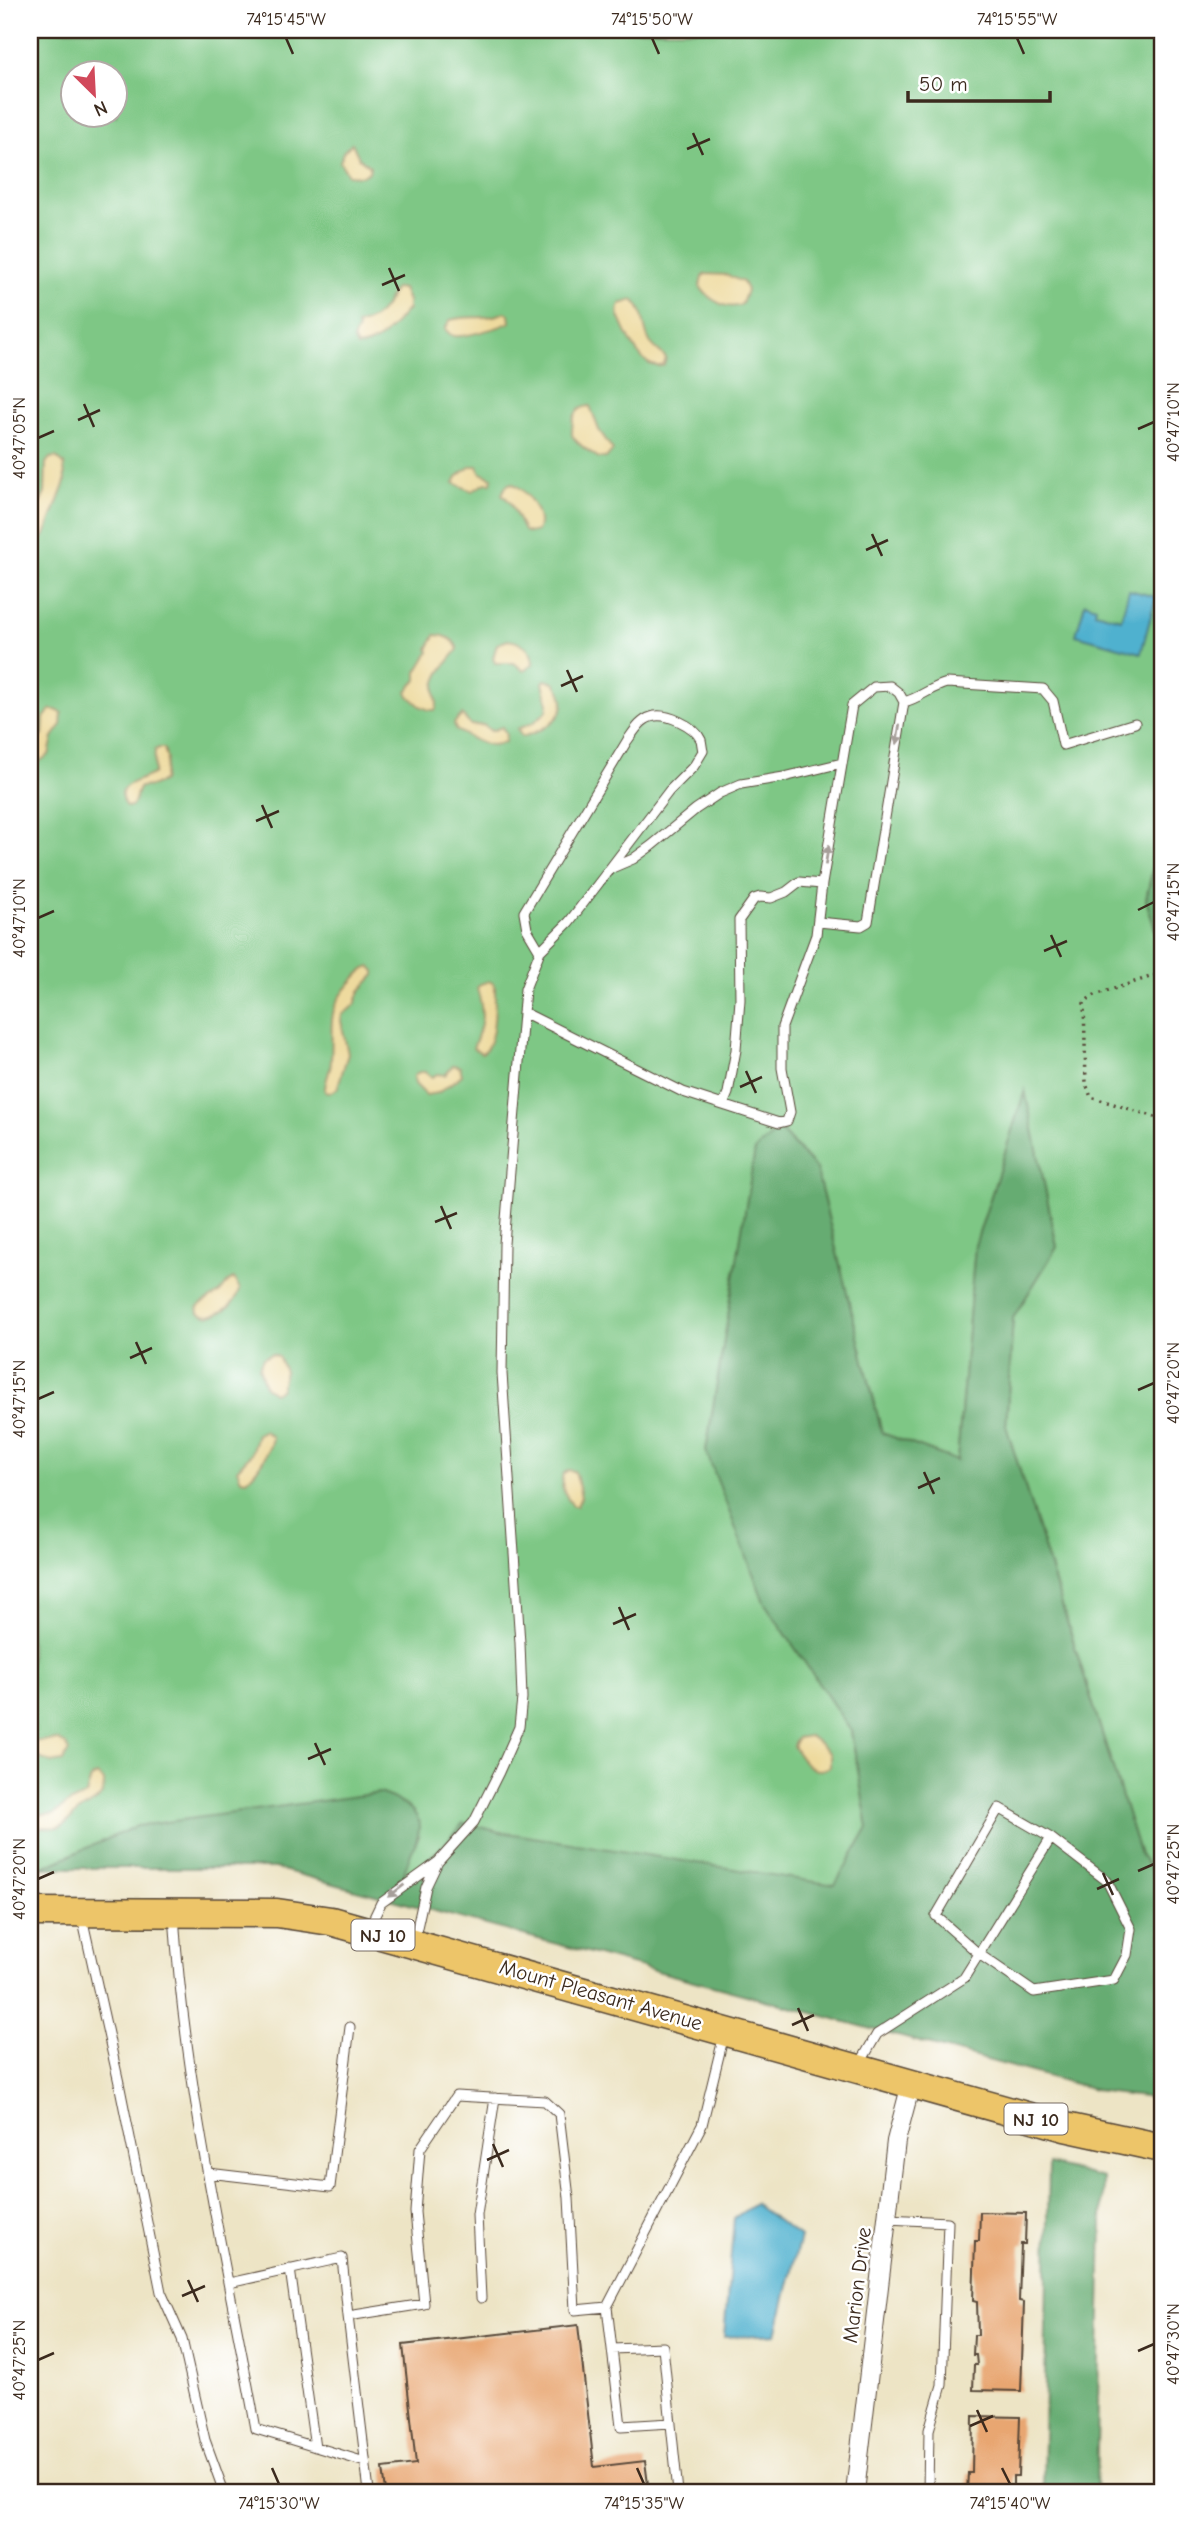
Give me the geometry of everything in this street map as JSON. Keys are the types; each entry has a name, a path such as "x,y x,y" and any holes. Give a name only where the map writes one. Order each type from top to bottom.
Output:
{"main road":[{"name":"Mount Pleasant Avenue","path":"30,1912 277,1913 331,1921 1065,2127 1162,2148"}],"street":[{"name":"Marion Drive","path":"855,2492 896,2141 911,2084"}],"lane":[{"path":"904,702 914,700 936,686 947,683 1042,689 1054,701 1063,745 1135,723"},
{"path":"523,1012 683,1092 779,1123 787,1121 790,1112 782,1068 782,1027 816,934 852,705 874,687 890,686 899,693 904,702 867,922 861,926 818,922"},
{"path":"368,1931 380,1903 438,1862 474,1822 519,1727 522,1698 502,1373 504,1244 525,989 540,951 569,922 669,791 694,766 703,751 700,738 681,722 651,717 638,726 539,884 524,912 527,929 540,951"},
{"path":"610,869 633,859 668,834 696,809 730,788 842,764"},
{"path":"723,1105 728,1093 736,1050 740,1000 739,920 754,899 771,898 786,892 799,881 822,884"},
{"path":"999,1808 1051,1838 1107,1881 1131,1929 1127,1955 1114,1980 1034,1992 979,1954 936,1916 999,1808"},
{"path":"857,2068 877,2034 964,1978 1051,1838"},
{"path":"413,1943 426,1887 438,1862"},
{"path":"81,1912 161,2292 183,2339 205,2440 224,2492"},
{"path":"173,1912 178,1979 208,2173 256,2429 365,2462"},
{"path":"208,2173 330,2187 350,2027"},
{"path":"671,2423 621,2426 607,2307 702,2125 725,2030"},
{"path":"348,2316 424,2304 415,2212 420,2149 456,2096 545,2101 559,2114 569,2198 575,2310 607,2307"},
{"path":"481,2298 477,2215 495,2098"},
{"path":"887,2219 948,2222 942,2385 929,2430 928,2492"},
{"path":"229,2283 342,2258 369,2492"},
{"path":"290,2269 315,2447"},
{"path":"612,2349 663,2347 678,2492"}],"path":[{"path":"1162,973 1092,996 1084,1003 1086,1084 1091,1097 1162,1119"}],"green space":[{"path":"30,30 1162,30 1162,841 1157,849 1146,899 1162,952 1162,1884 1140,1855 1006,1426 1013,1318 1057,1247 1025,1091 975,1246 957,1461 882,1433 816,1169 780,1129 755,1152 706,1451 851,1731 854,1751 886,1787 857,1894 442,1849 410,1875 403,1875 408,1857 419,1836 75,1853 41,1868 30,1868"},
{"path":"1162,841 1162,952 1146,900 1157,849"},
{"path":"1025,1090 1057,1247 1013,1318 1006,1426 1140,1855 1162,1884 1162,2099 1109,2093 275,1868 41,1868 137,1826 379,1793 402,1803 415,1813 418,1820 417,1838 404,1875 410,1875 444,1845 463,1823 501,1832 835,1885 868,1828 851,1731 764,1602 706,1451 755,1150 779,1129 816,1169 882,1433 957,1461 975,1246"},
{"path":"1049,2164 1103,2178 1096,2492 1043,2492"}],"sand":[{"path":"352,143 359,158 370,166 369,172 362,176 348,175 340,162 343,152"},
{"path":"705,274 727,275 743,282 747,290 742,304 725,305 708,295 700,286"},
{"path":"396,288 403,289 408,309 380,338 357,347 353,339 357,325 378,314"},
{"path":"633,300 640,309 650,342 666,358 664,365 656,366 642,358 626,332 618,311 620,304"},
{"path":"505,312 509,314 510,322 491,329 454,336 445,329 450,320 499,315"},
{"path":"590,406 599,430 613,450 606,458 599,458 588,451 572,435 573,420 577,412"},
{"path":"56,457 64,464 65,482 45,535 40,542 30,545 30,524 45,493 46,463 50,458"},
{"path":"471,466 478,466 481,473 492,478 491,483 472,491 454,483 457,477"},
{"path":"511,483 523,490 533,503 539,525 537,531 524,531 510,502 502,494"},
{"path":"435,635 449,638 458,649 438,677 435,688 436,707 435,710 429,710 420,706 407,691 417,680 417,672"},
{"path":"508,640 518,642 529,650 533,664 524,671 514,663 495,663 493,658 497,644"},
{"path":"545,680 555,683 561,693 561,711 541,730 522,737 517,729 533,723 547,711 548,703 543,683"},
{"path":"50,710 62,713 61,726 53,737 49,755 38,762 30,757 30,749 43,735 44,718"},
{"path":"462,715 471,725 484,725 491,731 502,727 506,734 505,742 486,744 456,730 454,723"},
{"path":"164,748 167,759 163,781 153,786 140,787 132,806 126,807 122,792 130,784 154,773 155,750"},
{"path":"371,967 375,975 360,991 355,1005 342,1015 348,1054 337,1089 325,1092 331,1064 332,1020 336,1003 362,971"},
{"path":"489,981 495,987 494,1023 490,1042 482,1053 473,1048 482,1019 477,988"},
{"path":"453,1065 460,1067 462,1075 438,1093 426,1095 415,1084 414,1076 419,1072 426,1072 432,1077 437,1074 445,1075"},
{"path":"234,1279 240,1289 229,1306 218,1314 199,1313 198,1307"},
{"path":"271,1354 278,1356 285,1371 281,1389 274,1393 265,1387 259,1367 263,1358"},
{"path":"264,1431 272,1437 266,1455 247,1480 241,1479 237,1469 251,1454 257,1434"},
{"path":"568,1470 576,1474 581,1497 577,1506 573,1506 563,1487 563,1474"},
{"path":"809,1736 830,1754 830,1766 813,1769 800,1757 793,1746 797,1738"},
{"path":"57,1740 66,1745 69,1751 63,1761 51,1763 30,1754 30,1742"},
{"path":"97,1775 104,1781 104,1788 96,1801 61,1826 30,1829 30,1815 54,1814 86,1795 91,1778"}],"water":[{"path":"1129,590 1156,597 1141,653 1076,635 1085,603 1096,607 1095,612 1121,619"},
{"path":"755,2204 800,2237 776,2334 724,2337 734,2218"}],"building":[{"path":"980,2212 1026,2213 1025,2244 1021,2244 1019,2301 1024,2302 1021,2391 973,2390 974,2365 977,2365 976,2355 973,2355 974,2335 978,2335 977,2302 973,2301 975,2241 979,2241"},
{"path":"578,2325 594,2467 645,2461 649,2492 386,2492 383,2468 416,2464 403,2345"},
{"path":"973,2416 1020,2417 1018,2476 1013,2476 1013,2492 967,2492 968,2473 972,2473"}]}
